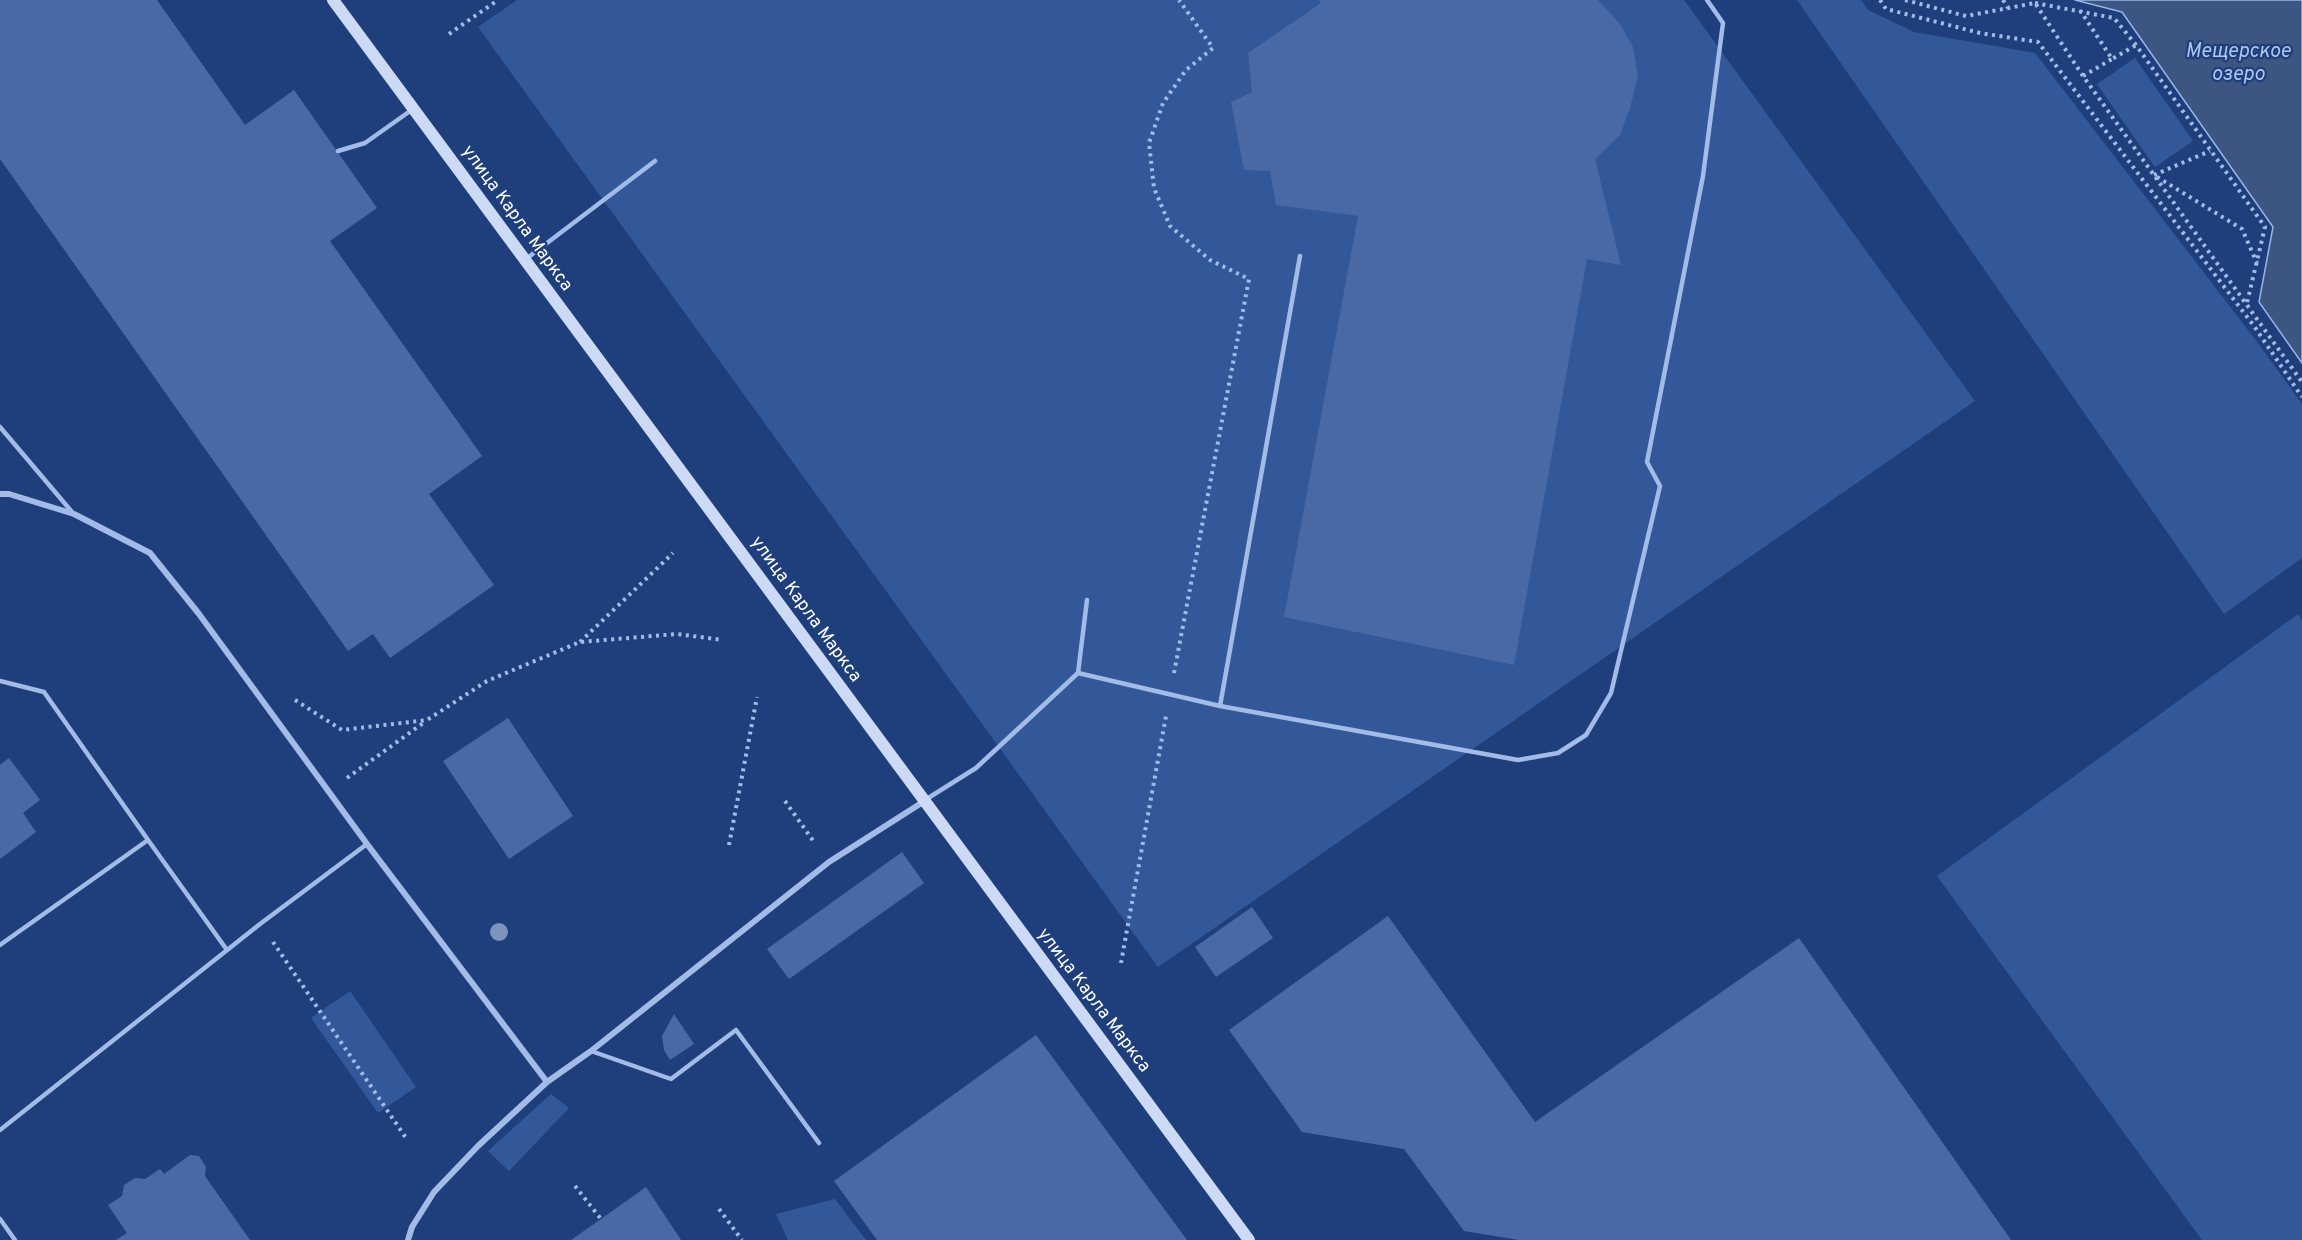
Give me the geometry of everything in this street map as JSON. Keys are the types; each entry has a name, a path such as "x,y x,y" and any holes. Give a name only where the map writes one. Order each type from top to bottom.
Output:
{"main road":[{"name":"улица Карла Маркса","path":"338,2 412,109 1249,1240"}],"street":[{"path":"0,494 9,494 74,514 150,553 199,614 367,843 547,1082"},
{"path":"408,1240 412,1227 434,1192 478,1146 547,1082 591,1051 829,862 923,802"}],"lane":[{"path":"1078,673 1170,696 1518,760 1558,753 1586,735 1611,693 1660,486 1647,462 1703,176 1723,22 1707,0"},
{"path":"338,151 365,143 412,109"},
{"path":"524,261 656,161"},
{"path":"1221,706 1300,256"},
{"path":"0,426 74,514"},
{"path":"923,802 976,768 1078,673 1087,600"},
{"path":"0,681 44,692 227,950"},
{"path":"0,945 148,840"},
{"path":"0,1130 260,924 367,843"},
{"path":"591,1051 671,1079 736,1030 819,1143"},
{"path":"0,1219 15,1240"}],"path":[{"path":"449,34 498,0"},
{"path":"1121,963 1249,279 1210,260 1170,226 1154,188 1149,143 1163,103 1186,70 1213,48 1179,0"},
{"path":"1880,0 1886,9 1980,33 2038,42 2254,326 2302,397"},
{"path":"1905,0 1966,16 2035,3 2079,9 2114,18 2136,45 2265,227 2247,304"},
{"path":"2003,0 2008,8"},
{"path":"2035,3 2084,76 2302,382"},
{"path":"2079,9 2112,59"},
{"path":"2084,76 2136,45"},
{"path":"2154,175 2210,151"},
{"path":"2154,175 2242,229 2257,263"},
{"path":"580,642 674,553"},
{"path":"329,791 426,720 487,681 580,642 677,634 723,640"},
{"path":"729,844 757,697"},
{"path":"290,698 342,730 426,720"},
{"path":"785,801 829,862"},
{"path":"260,924 406,1138"},
{"path":"575,1186 601,1219"},
{"path":"719,1209 742,1240"}],"shaded area":[{"path":"517,0 1684,0 1975,401 1158,967 478,27"},
{"path":"1797,0 1861,0 1868,10 1914,32 2035,53 2258,343 2302,404 2302,558 2224,614"},
{"path":"2135,58 2193,141 2155,167 2097,84"},
{"path":"2298,614 2302,620 2302,1240 2202,1240 1937,876"},
{"path":"350,991 416,1087 378,1113 311,1018"},
{"path":"551,1094 569,1108 509,1171 488,1151"},
{"path":"835,1199 866,1240 788,1240 776,1214"}],"water":[{"name":"Мещерское озеро","path":"2075,0 2302,0 2302,363 2259,302 2273,227 2122,12"}],"building":[{"path":"0,0 157,0 245,125 294,90 377,208 330,241 482,456 429,494 494,585 390,658 373,634 348,651 0,159"},
{"path":"1319,0 1598,0 1620,24 1633,47 1638,76 1630,108 1620,135 1595,159 1621,265 1587,259 1514,665 1284,617 1358,216 1276,205 1270,171 1244,170 1231,102 1252,92 1248,53 1321,3"},
{"path":"508,718 573,816 509,859 443,761"},
{"path":"9,758 40,800 23,813 36,832 0,859 0,765"},
{"path":"902,852 924,883 789,979 767,949"},
{"path":"1252,907 1273,938 1216,977 1195,947"},
{"path":"1388,916 1535,1122 1799,938 2011,1240 1519,1240 1464,1231 1404,1149 1302,1132 1229,1030"},
{"path":"674,1014 694,1044 670,1060 664,1050 662,1036"},
{"path":"1036,1035 1187,1240 877,1240 834,1181"},
{"path":"190,1155 199,1156 206,1167 205,1176 250,1240 116,1240 127,1233 108,1205 122,1196 124,1185 135,1178 145,1179 160,1169 164,1174"},
{"path":"646,1187 681,1240 571,1240 601,1219"}]}
